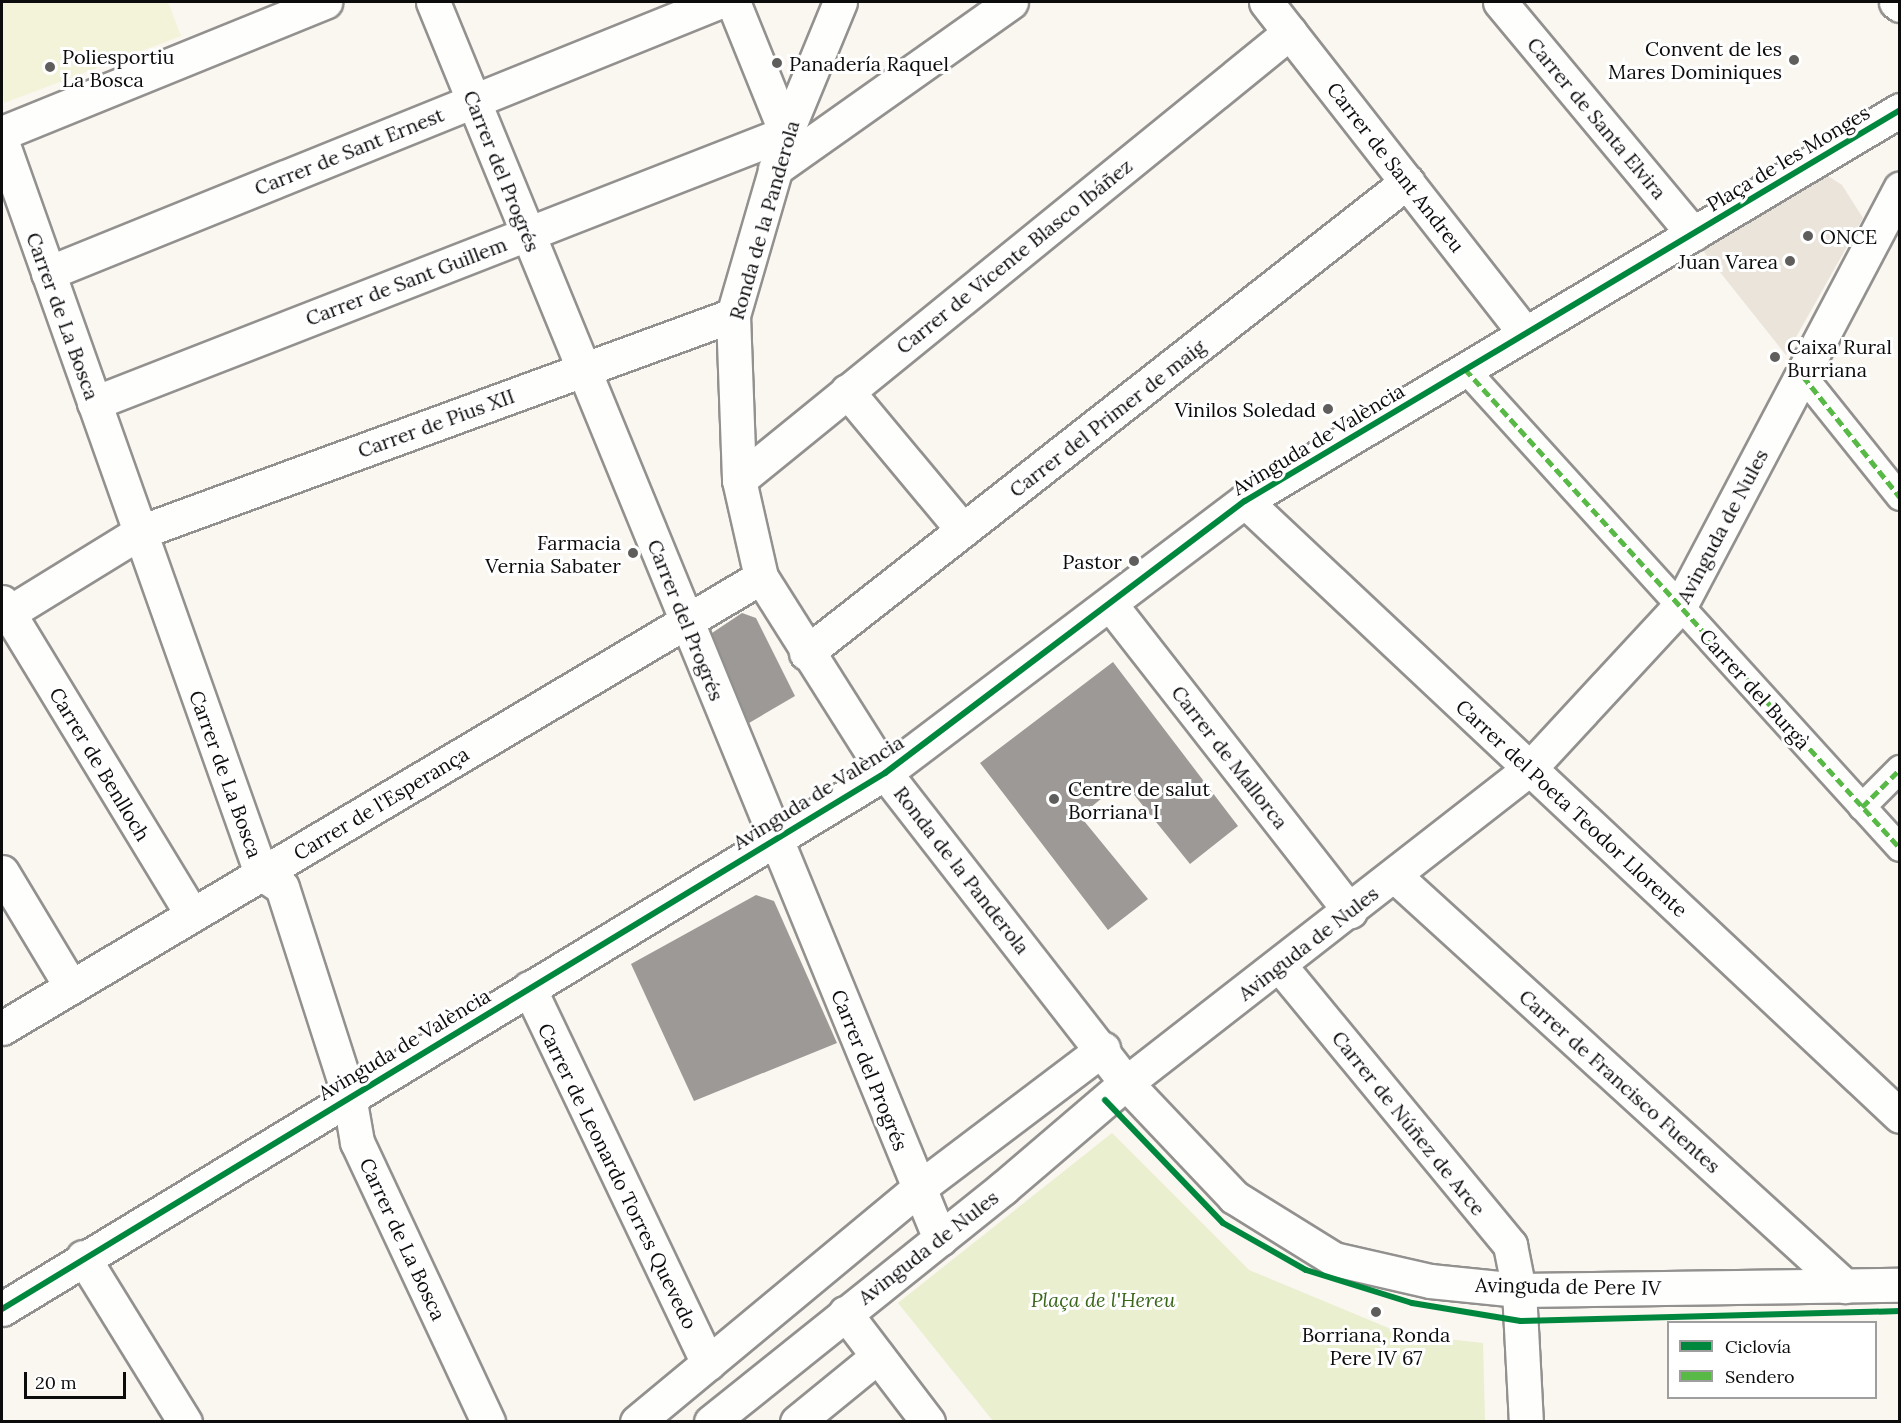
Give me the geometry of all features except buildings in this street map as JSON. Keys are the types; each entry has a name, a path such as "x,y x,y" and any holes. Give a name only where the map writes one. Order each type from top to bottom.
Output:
{"street":[{"path":"2,133 325,2"},
{"name":"Carrer del Progrés","path":"433,2 940,1239"},
{"name":"Carrer de Sant Ernest","path":"48,273 718,2"},
{"path":"733,2 786,133"},
{"name":"Ronda de la Panderola","path":"840,2 786,133 733,315 739,480 761,577 806,653 885,773 1103,1049 1126,1083"},
{"name":"Carrer de Sant Andreu","path":"1266,2 1525,333"},
{"name":"Carrer de Santa Elvira","path":"1500,2 1693,234"},
{"path":"1896,2 1899,5"},
{"path":"775,169 992,7"},
{"name":"Carrer de Vicente Blasco Ibáñez","path":"739,480 1290,32"},
{"name":"Plaça de les Monges","path":"1693,234 1899,110"},
{"name":"Carrer de Sant Guillem","path":"94,403 786,133"},
{"name":"Carrer de La Bosca","path":"2,142 261,873 282,887 349,1096 357,1142 488,1422"},
{"name":"Carrer del Primer de maig","path":"806,653 1407,182"},
{"path":"1899,188 1891,226 1803,376 1899,496"},
{"name":"Avinguda de València","path":"2,1309 83,1257 885,773 1245,501 1693,234"},
{"name":"Carrer de Pius XII","path":"4,610 140,532 733,315"},
{"name":"Carrer del Burgà","path":"1465,369 1899,848"},
{"name":"Avinguda de Nules","path":"711,1422 844,1313 940,1239 1126,1083 1280,966 1530,768 1680,606 1803,376"},
{"path":"847,391 963,530"},
{"name":"Carrer del Poeta Teodor Llorente","path":"1245,501 1899,1116"},
{"name":"Carrer de l'Esperança","path":"2,1028 761,577"},
{"name":"Carrer de Mallorca","path":"1110,604 1350,911"},
{"name":"Carrer de Benlloch","path":"4,610 192,915"},
{"path":"1862,807 1899,769"},
{"path":"2,872 71,987"},
{"name":"Carrer de Francisco Fuentes","path":"1395,876 1845,1286"},
{"name":"Carrer de Núñez de Arce","path":"1280,966 1510,1245 1519,1290 1526,1422"},
{"name":"Carrer de Leonardo Torres Quevedo","path":"528,988 708,1363"},
{"path":"637,1422 919,1188 1103,1049"},
{"name":"Avinguda de Pere IV","path":"1126,1083 1234,1197 1334,1259 1430,1281 1519,1290 1899,1285"},
{"path":"83,1257 185,1422"},
{"path":"844,1313 928,1422"},
{"path":"797,1422 878,1356"}],"green space":[{"name":"Poliesportiu La Bosca","path":"2,2 168,2 181,36 4,103"},
{"name":"Plaça de l'Hereu","path":"1112,1133 1249,1270 1403,1334 1483,1343 1485,1421 993,1421 898,1303"}],"shaded area":[{"path":"1828,176 1842,185 1863,218 1786,355 1704,252 1716,238"}],"marked path":[{"path":"1465,369 1900,848"},
{"path":"1803,376 1900,497"},
{"path":"1862,807 1900,769"}],"cycle path":[{"path":"2,1309 885,773 1245,501 1900,110"},
{"path":"1105,1100 1223,1223 1306,1270 1412,1303 1521,1321 1900,1311"}],"place":[{"name":"Convent de les Mares Dominiques","path":"1794,60"},
{"name":"Panadería Raquel","path":"777,63"},
{"name":"Poliesportiu La Bosca","path":"50,67"},
{"name":"ONCE","path":"1808,236"},
{"name":"Juan Varea","path":"1790,261"},
{"name":"Caixa Rural Burriana","path":"1775,357"},
{"name":"Vinilos Soledad","path":"1328,409"},
{"name":"Farmacia Vernia Sabater","path":"633,553"},
{"name":"Pastor","path":"1134,561"},
{"name":"Centre de salut Borriana I","path":"1054,799"},
{"name":"Borriana, Ronda Pere IV 67","path":"1376,1312"}]}
